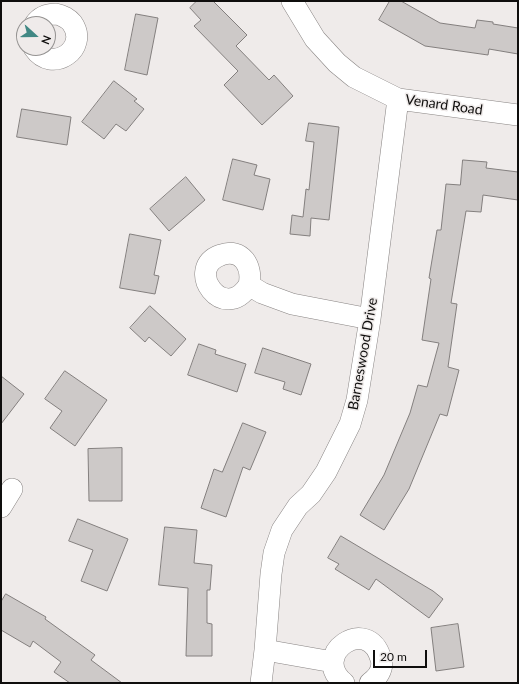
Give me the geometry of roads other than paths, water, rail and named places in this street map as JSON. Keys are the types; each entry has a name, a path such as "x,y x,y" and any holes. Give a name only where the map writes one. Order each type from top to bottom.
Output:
{"street":[{"name":"Venard Road","path":"292,1 315,39 337,64 354,77 398,99 518,115"},
{"path":"41,56 50,60 62,58 71,51 76,37 75,28 57,8 44,16"},
{"name":"Barneswood Drive","path":"261,683 274,553 282,530 298,506 311,494 326,472 350,424 358,394 370,319 398,99"},
{"path":"249,285 262,293 292,304 370,319"},
{"path":"1,508 12,489"},
{"path":"344,683 335,673 333,662 337,650 343,643 353,639 362,639 372,643 379,651 382,662 380,672 375,680 370,683"},
{"path":"265,650 333,662"}]}
